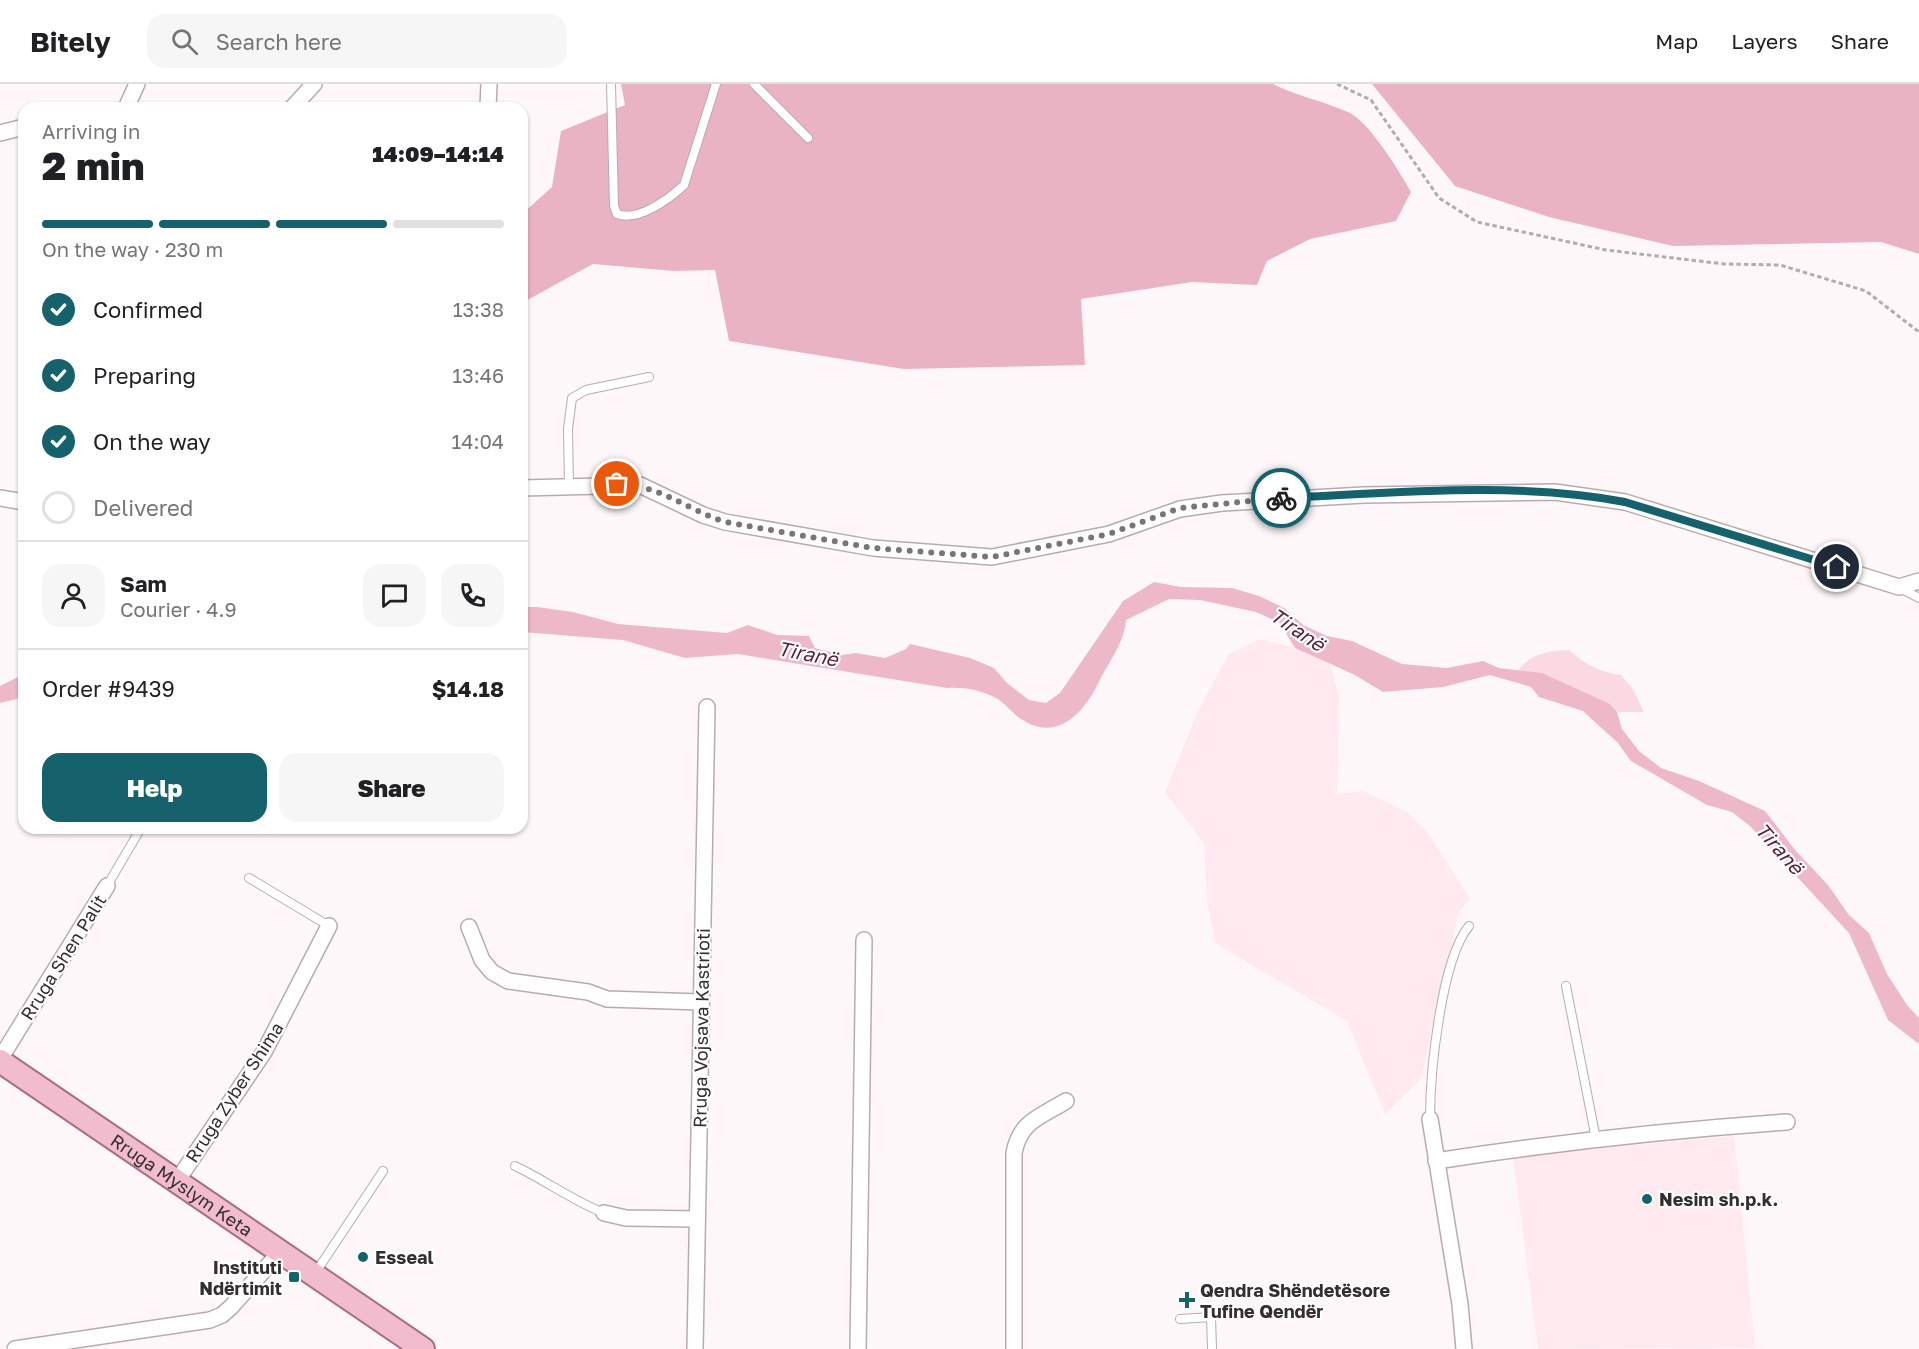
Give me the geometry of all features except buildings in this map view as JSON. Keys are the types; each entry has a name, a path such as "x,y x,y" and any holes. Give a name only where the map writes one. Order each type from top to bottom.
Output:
{"main road":[{"name":"Rruga Myslym Keta","path":"0,1060 423,1349"}],"street":[{"path":"130,102 137,84"},
{"path":"298,102 314,84"},
{"path":"488,102 489,84"},
{"path":"0,133 18,128"},
{"path":"528,488 640,484 703,515 725,522 873,548 992,557 1109,534 1180,508 1222,503 1375,495 1555,492 1625,502 1899,587 1919,581"},
{"path":"0,498 18,501"},
{"name":"Rruga Vojsava Kastrioti","path":"695,1349 707,707"},
{"name":"Rruga Shen Palit","path":"0,1060 107,886"},
{"name":"Rruga Zyber Shima","path":"177,1181 264,1052 329,926"},
{"path":"469,927 482,960 492,972 508,981 588,992 607,999 701,1002"},
{"path":"858,1349 864,940"},
{"path":"1014,1349 1013,1198 1017,1138 1022,1129 1066,1101"},
{"path":"1430,1119 1460,1304 1464,1349"},
{"path":"1436,1161 1596,1139 1787,1122"},
{"path":"604,1213 626,1218 697,1219"},
{"path":"15,1349 210,1320 222,1315 231,1307 281,1251"}],"lane":[{"path":"611,84 614,206 617,214 624,217 634,216 675,193 684,185 716,84"},
{"path":"754,84 808,138"},
{"path":"569,486 568,429 572,398 586,390 649,377"},
{"path":"1899,587 1919,598"},
{"path":"107,886 137,834"},
{"name":"Rruga Zyber Shima","path":"249,878 329,926"},
{"path":"1430,1119 1430,1084 1448,981 1462,934 1469,926"},
{"path":"1566,986 1596,1139"},
{"path":"515,1166 604,1213"},
{"path":"315,1274 383,1171"},
{"path":"1179,1319 1211,1317 1212,1349"}],"path":[{"path":"1337,84 1371,100 1438,198 1477,222 1606,250 1725,264 1780,265 1866,291 1919,332"}],"shaded area":[{"path":"621,84 1273,84 1339,108 1356,117 1383,148 1411,192 1396,221 1310,239 1267,261 1257,285 1192,282 1081,299 1085,365 904,369 729,341 715,270 674,271 593,264 528,300 528,209 552,187 561,131 625,105"},
{"path":"1372,84 1919,84 1919,254 1881,242 1673,246 1549,217 1455,186"},
{"path":"1261,639 1295,648 1330,664 1339,696 1337,794 1363,791 1407,812 1429,834 1470,899 1459,912 1421,1079 1385,1114 1347,1021 1215,943 1207,899 1204,843 1165,792 1198,711 1229,654"},
{"path":"1569,650 1593,667 1621,675 1633,689 1644,712 1617,712 1610,704 1518,671 1534,657 1547,652"},
{"path":"1734,1136 1755,1348 1538,1349 1513,1156"}],"water":[{"name":"Tiranë","path":"1154,582 1181,587 1232,588 1259,596 1284,608 1303,625 1327,636 1352,641 1402,664 1447,668 1483,661 1499,668 1542,673 1610,704 1617,712 1622,729 1639,751 1661,768 1699,781 1765,811 1796,851 1828,885 1849,915 1869,933 1887,974 1907,1005 1919,1018 1919,1044 1888,1020 1849,933 1750,826 1732,812 1707,805 1631,761 1618,743 1583,711 1539,697 1531,687 1490,675 1443,687 1383,692 1353,674 1295,648 1280,623 1256,612 1200,600 1169,599 1126,620 1119,645 1086,704 1068,721 1046,728 1034,726 1021,719 996,698 972,690 947,688 738,654 685,658 623,640 528,632 528,607 537,607 573,612 618,624 727,633 748,625 777,635 809,636 815,648 842,655 856,653 885,658 906,649 910,644 970,658 994,668 1007,683 1029,700 1046,703 1060,693 1123,601"},
{"path":"18,677 18,698 0,703 0,686"}],"way so far":[{"path":"617,484 640,484 703,515 725,522 873,548 992,557 1012,555 1109,534 1180,508 1281,498"}],"place":[{"name":"Nesim sh.p.k.","path":"1647,1199"},
{"name":"Esseal","path":"363,1257"},
{"name":"Instituti Ndërtimit","path":"294,1277"},
{"name":"Qendra Shëndetësore Tufine Qendër","path":"1187,1300"}],"route":[{"path":"1281,498 1510,491 1589,495 1625,502 1837,567"}]}
